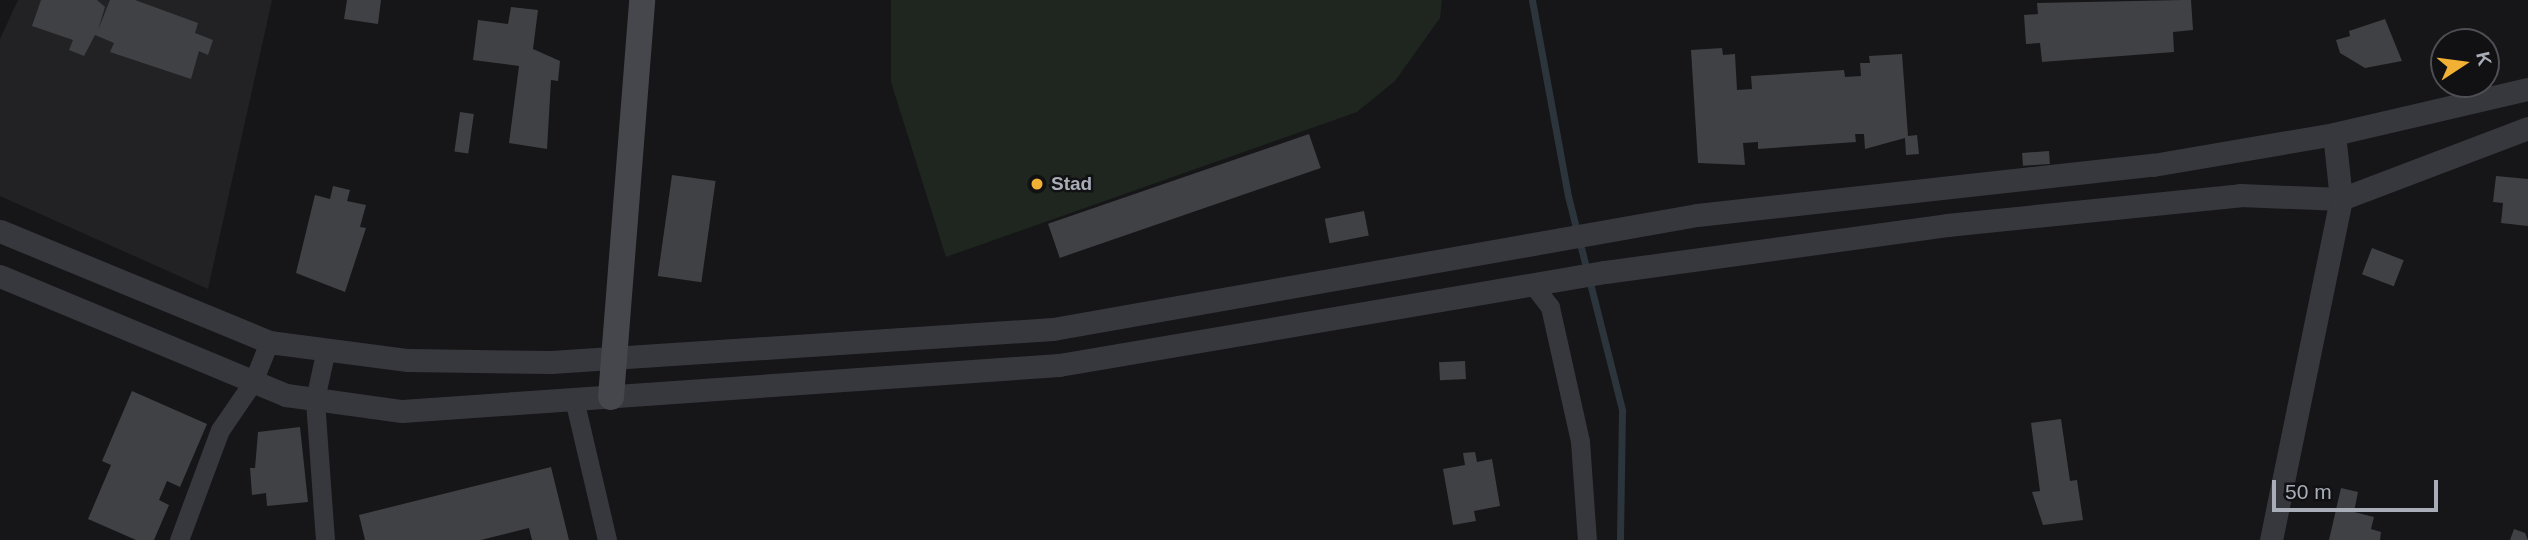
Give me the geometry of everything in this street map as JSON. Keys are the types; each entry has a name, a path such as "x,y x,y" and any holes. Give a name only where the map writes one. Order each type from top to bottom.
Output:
{"main road":[{"path":"611,397 617,358 642,0"}],"street":[{"path":"0,231 269,342 408,360 617,358 1053,329 1563,239 1599,236 1697,215 2153,165 2334,134 2528,89"},
{"path":"0,276 253,382 315,400 402,411 1059,365 1605,272 1947,226 2240,195 2341,199 2528,128"},
{"path":"2272,540 2341,199 2334,134"},
{"path":"1533,285 1549,307 1578,429 1587,540"},
{"path":"180,540 220,430 253,382 269,342"},
{"path":"325,540 315,400 326,349"},
{"path":"574,399 607,540"}],"shaded area":[{"path":"18,0 272,0 208,289 0,196 0,39"},
{"name":"Stad","path":"891,0 1442,0 1440,18 1395,81 1357,112 946,257 891,82"}],"building":[{"path":"41,0 97,0 105,7 98,30 110,0 135,0 198,23 195,33 213,40 208,55 199,51 191,79 110,52 114,43 95,35 84,56 69,50 73,40 32,26"},
{"path":"347,0 381,0 378,24 344,19"},
{"path":"2191,0 2193,30 2173,32 2174,52 2042,62 2040,43 2026,44 2024,15 2038,14 2037,3"},
{"path":"511,7 538,10 533,49 560,61 558,81 551,80 547,149 509,143 519,66 473,60 478,20 508,24"},
{"path":"2385,19 2402,61 2365,68 2340,53 2336,40 2350,36 2349,31"},
{"path":"1722,48 1723,55 1735,54 1737,90 1752,89 1751,76 1844,70 1845,77 1861,76 1860,63 1870,63 1869,56 1902,54 1908,136 1917,135 1919,154 1906,155 1905,138 1865,149 1864,134 1855,134 1856,142 1758,149 1758,142 1743,143 1745,165 1698,163 1691,50"},
{"path":"460,112 474,114 468,154 454,152"},
{"path":"1309,134 1321,168 1060,258 1048,224"},
{"path":"2049,151 2050,164 2023,166 2022,153"},
{"path":"672,175 716,181 701,282 658,276"},
{"path":"2496,176 2528,179 2528,226 2501,223 2503,203 2493,202"},
{"path":"333,186 350,190 347,201 366,205 360,227 366,228 345,292 296,273 315,195 330,199"},
{"path":"1364,211 1369,236 1330,243 1325,219"},
{"path":"2372,248 2404,260 2394,286 2362,274"},
{"path":"1465,361 1466,379 1440,380 1439,362"},
{"path":"132,391 207,424 180,487 167,481 159,500 169,505 154,540 136,540 88,519 111,465 102,461"},
{"path":"2061,419 2070,481 2077,480 2083,520 2043,525 2032,492 2040,491 2031,423"},
{"path":"300,427 308,502 267,506 266,493 252,495 250,468 255,468 258,432"},
{"path":"1475,452 1477,462 1492,459 1500,506 1474,511 1476,521 1453,525 1443,469 1465,465 1463,453"},
{"path":"551,467 569,540 532,540 529,528 481,540 365,540 359,515"},
{"path":"2341,488 2358,492 2354,512 2374,517 2371,529 2381,532 2380,540 2329,540"},
{"path":"2514,529 2525,533 2528,540 2510,540"}],"waterway":[{"path":"1532,0 1568,196 1622,410 1620,540"}],"place":[{"name":"Stad","path":"1037,184"}]}
